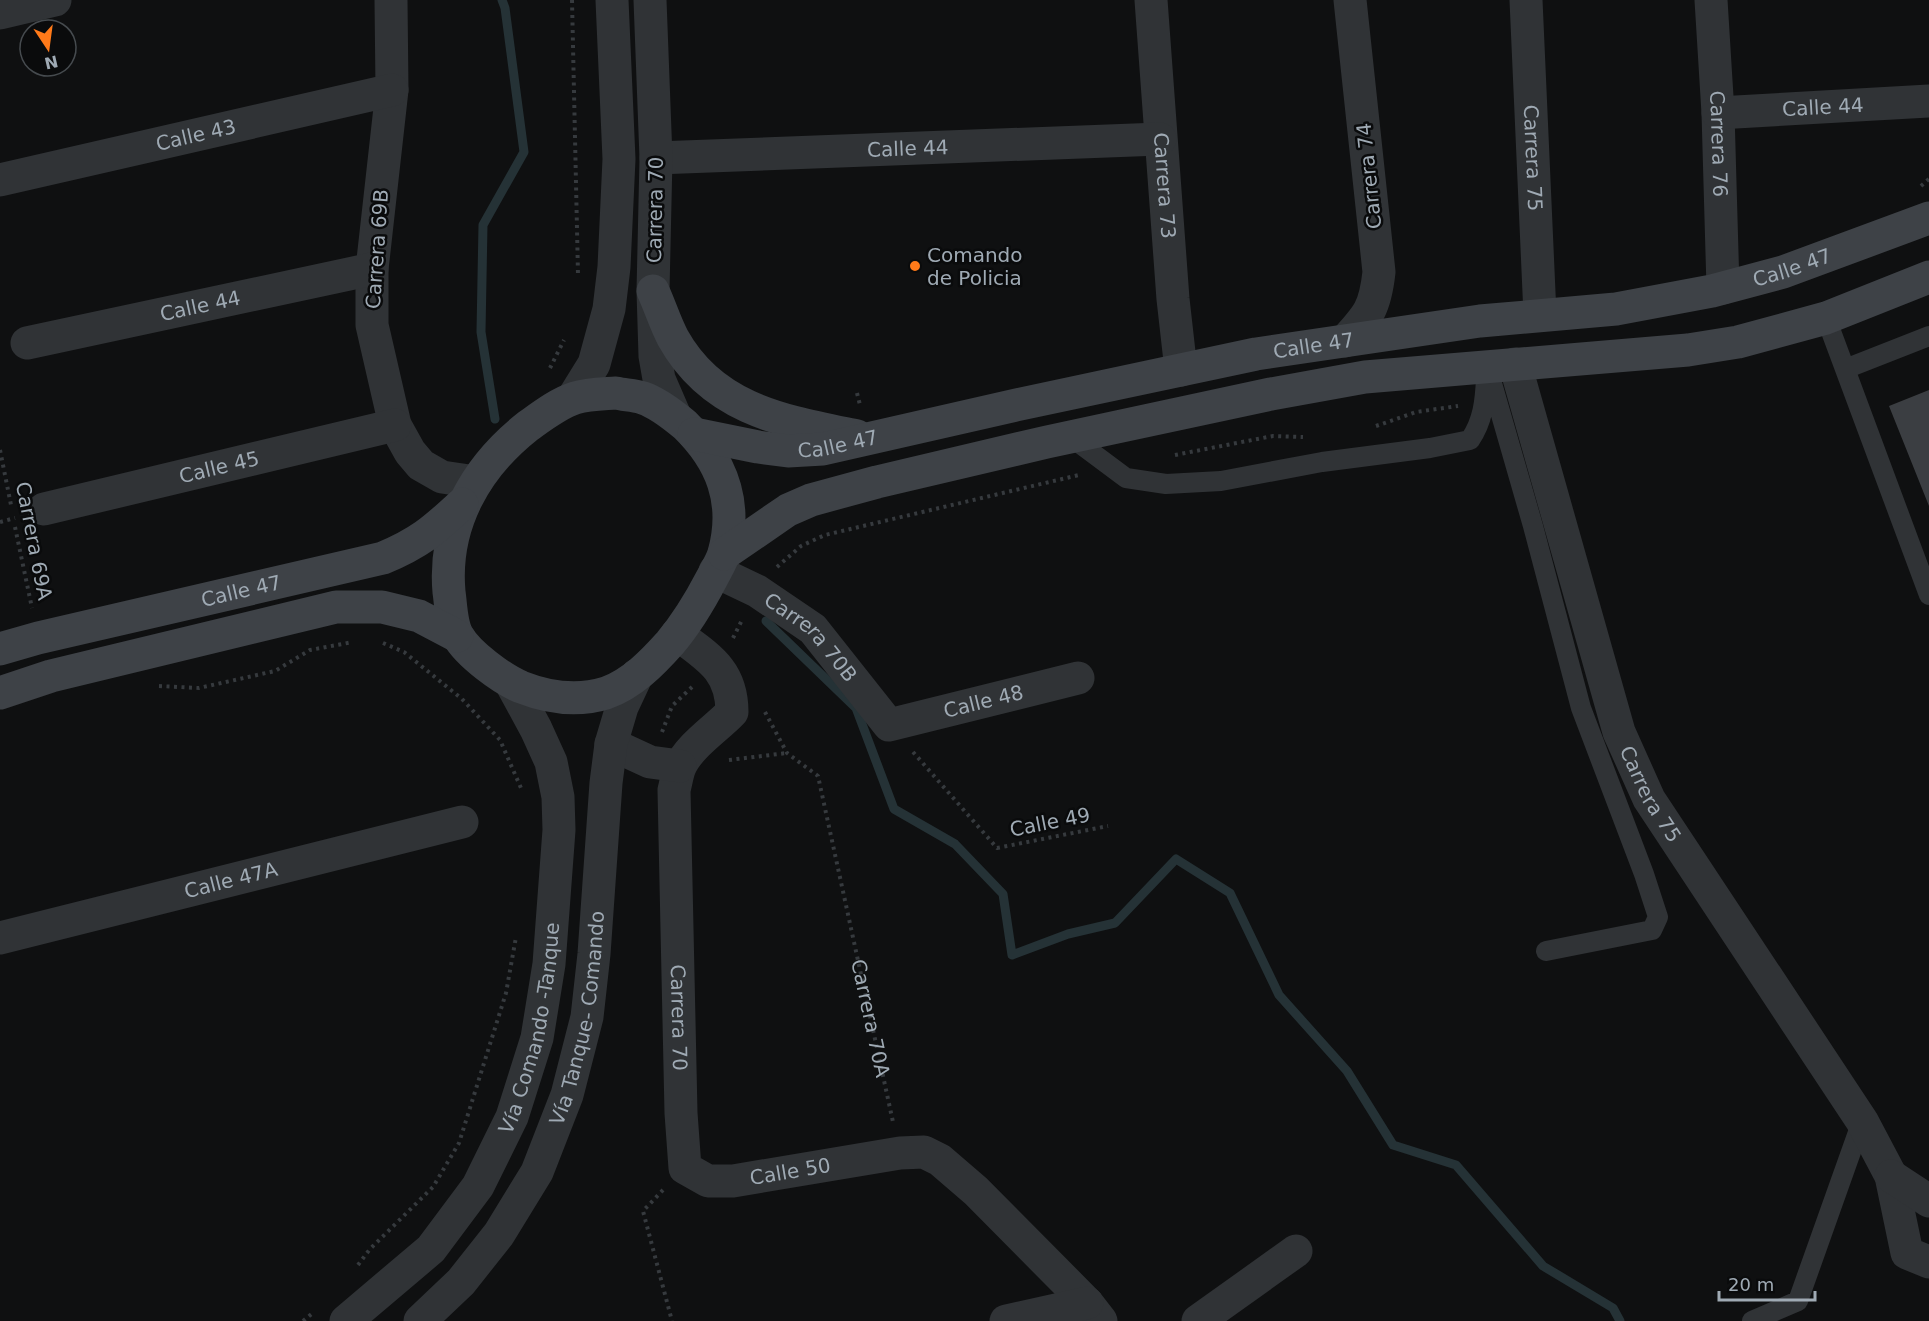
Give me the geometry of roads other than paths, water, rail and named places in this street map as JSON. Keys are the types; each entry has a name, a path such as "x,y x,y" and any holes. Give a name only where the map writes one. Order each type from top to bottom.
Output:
{"main road":[{"name":"Calle 47","path":"684,425 788,451 823,450 867,438 1256,354 1480,321 1616,309 1723,288 1783,272 1929,218"},
{"name":"Calle 47","path":"720,563 788,510 811,500 877,482 1071,437 1271,394 1365,377 1689,351 1738,342 1826,318 1929,277"},
{"path":"653,291 673,338 699,375 735,401 768,416 867,438"},
{"path":"616,393 644,398 684,425 707,450 719,469 730,517 720,563 699,603 677,634 653,662 637,675 608,692 563,699 538,694 511,682 483,663 457,636 451,609 449,558 453,533 471,491 507,443 542,416 573,398 592,394 616,393"},
{"name":"Calle 47","path":"0,649 38,638 383,558 411,546 433,531 471,491"},
{"name":"Calle 47","path":"0,693 51,676 336,607 382,607 419,616 457,636"}],"street":[{"path":"0,13 55,0"},
{"name":"Carrera 69B","path":"391,0 392,90 372,269 372,324 395,425 410,452 421,465 431,472 471,491"},
{"name":"Carrera 70","path":"573,398 594,364 609,309 614,267 619,159 612,0"},
{"name":"Carrera 70","path":"650,0 656,158 653,291 655,356 658,379 684,425"},
{"name":"Carrera 73","path":"1151,0 1160,139 1181,370"},
{"name":"Carrera 74","path":"1345,341 1366,318 1376,298 1379,272 1350,0"},
{"name":"Carrera 75","path":"1526,0 1540,315"},
{"name":"Carrera 76","path":"1711,0 1718,113 1723,288"},
{"name":"Calle 43","path":"0,180 392,90"},
{"name":"Calle 44","path":"1718,113 1929,101"},
{"name":"Calle 44","path":"656,158 1160,139"},
{"name":"Calle 44","path":"27,343 372,269"},
{"name":"Carrera 75","path":"1501,365 1619,732 1649,799 1862,1121 1891,1176 1907,1253 1929,1262"},
{"name":"Calle 45","path":"44,509 395,425"},
{"name":"Carrera 70B","path":"720,563 813,629 889,725"},
{"path":"611,744 665,764 722,723 732,712 732,698 727,681 716,663 677,634"},
{"name":"Vía Tanque- Comando","path":"420,1321 462,1282 499,1234 537,1172 567,1095 587,1017 611,744 622,707 637,675"},
{"name":"Calle 48","path":"889,725 1078,678"},
{"name":"Vía Comando -Tanque","path":"334,1313 431,1249 478,1186 512,1117 537,1038 549,964 559,830 558,797 551,762 511,682"},
{"name":"Carrera 70","path":"665,764 674,790 681,1113 685,1168"},
{"name":"Calle 47A","path":"0,938 462,822"},
{"name":"Calle 50","path":"685,1168 708,1181 733,1181 900,1153 924,1152 940,1160 976,1191 1094,1312"},
{"name":"Carrera 75","path":"1891,1176 1929,1201"},
{"path":"1198,1321 1296,1251"},
{"path":"1006,1321 1094,1312"}],"lane":[{"path":"1826,318 1929,595"},
{"path":"1845,369 1929,336"},
{"path":"1071,437 1126,478 1166,484 1221,481 1322,462 1430,448 1470,440 1479,426 1485,402 1501,365"},
{"path":"1501,365 1527,503 1581,708 1658,917 1652,930 1546,951"},
{"path":"1752,1321 1798,1301 1862,1121"}],"waterway":[{"path":"495,419 481,332 483,225 524,152 505,8 502,0"},
{"path":"766,621 856,708 894,809 955,844 1003,894 1012,955 1068,934 1115,923 1176,859 1230,893 1279,995 1347,1071 1393,1145 1456,1165 1543,1266 1613,1308 1620,1321"}],"place":[{"name":"Comando de Policia","path":"915,266"}]}
